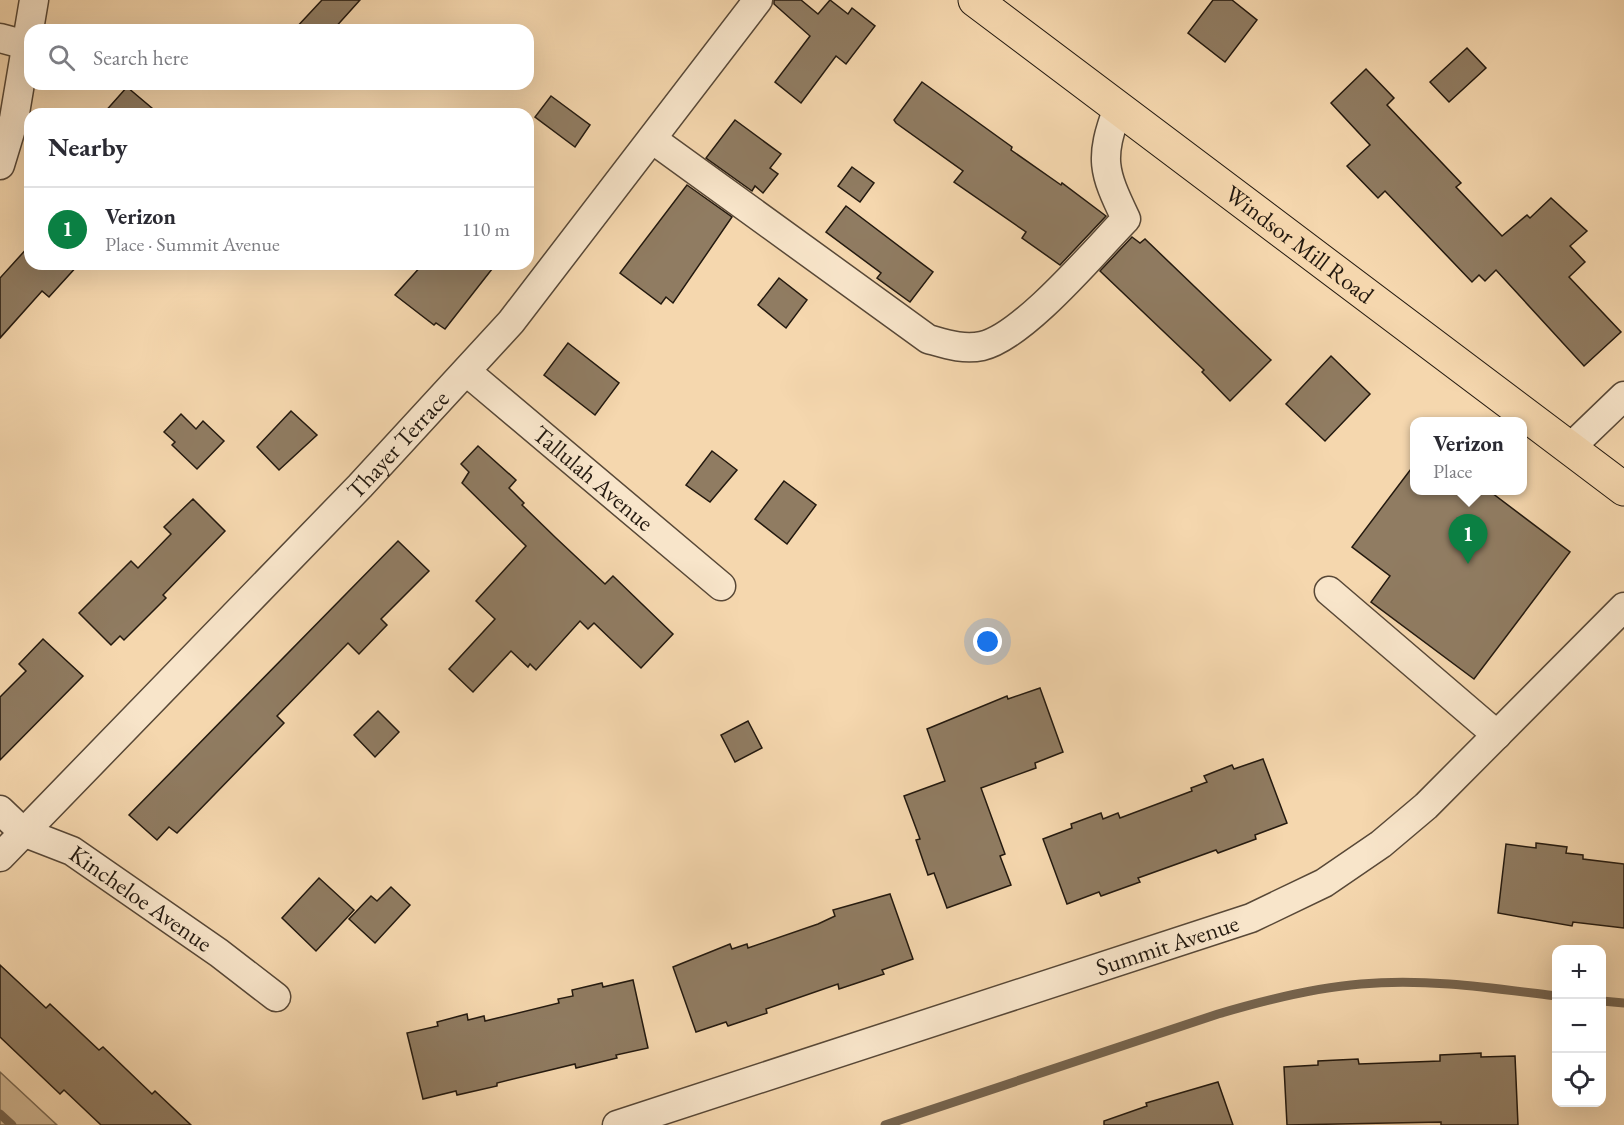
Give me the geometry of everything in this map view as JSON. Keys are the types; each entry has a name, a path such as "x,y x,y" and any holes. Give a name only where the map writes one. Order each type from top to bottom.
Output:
{"main road":[{"name":"Windsor Mill Road","path":"975,0 1624,489"}],"street":[{"path":"0,165 14,119 13,42 34,0"},
{"name":"Thayer Terrace","path":"0,857 360,486 467,372 511,322 758,0"},
{"path":"651,139 928,339 960,348 983,346 1013,331 1126,219 1109,185 1104,159 1106,141 1118,108"},
{"name":"Tallulah Avenue","path":"467,372 721,586"},
{"path":"1570,448 1624,396"},
{"path":"1329,591 1497,735"},
{"name":"Summit Avenue","path":"617,1125 1251,918 1324,883 1381,844 1426,806 1624,607"},
{"name":"Kincheloe Avenue","path":"0,810 23,832 72,850 219,953 276,997"}],"shaded area":[{"path":"0,1072 57,1125 0,1125"}],"building":[{"path":"322,0 360,0 338,24 300,24"},
{"path":"774,0 801,0 818,14 830,0 848,14 852,8 875,26 846,64 836,56 801,103 775,82 810,36 774,4"},
{"path":"1213,0 1232,0 1257,20 1225,62 1188,33"},
{"path":"1467,48 1486,68 1449,102 1430,82"},
{"path":"1366,69 1394,98 1387,105 1461,183 1456,187 1502,236 1527,215 1530,218 1551,198 1587,231 1570,246 1585,262 1569,277 1621,332 1584,366 1496,270 1485,281 1479,275 1472,282 1385,191 1378,198 1347,166 1370,145 1331,103"},
{"path":"922,82 1012,147 1011,150 1061,185 1062,183 1106,216 1060,265 1022,238 1026,232 954,182 963,171 896,123 894,120"},
{"path":"124,90 131,90 152,108 108,108"},
{"path":"551,96 590,125 575,147 535,117"},
{"path":"735,120 781,154 770,168 778,174 763,193 755,186 752,191 706,158"},
{"path":"852,167 874,183 860,202 838,186"},
{"path":"687,185 732,217 673,303 666,297 661,304 620,273"},
{"path":"846,206 933,272 910,302 877,278 881,273 826,232"},
{"path":"1132,237 1140,243 1145,239 1271,360 1230,401 1202,372 1204,370 1100,271"},
{"path":"24,252 24,270 74,270 49,297 42,291 0,338 0,278"},
{"path":"418,270 491,270 445,329 436,323 434,325 395,295"},
{"path":"779,278 807,300 786,328 758,305"},
{"path":"568,343 619,383 595,415 544,375"},
{"path":"1331,356 1370,394 1325,441 1286,404"},
{"path":"291,411 317,435 279,470 257,447"},
{"path":"181,414 196,429 203,421 224,441 197,469 172,445 175,442 164,432"},
{"path":"478,446 516,480 509,488 524,503 522,505 556,538 605,584 613,576 673,634 641,668 594,623 588,629 580,621 536,670 530,664 528,667 511,651 473,692 449,669 495,619 476,601 526,546 462,483 469,472 461,464"},
{"path":"712,451 737,470 710,502 686,485"},
{"path":"1410,470 1410,495 1495,495 1570,552 1474,679 1371,602 1390,576 1352,547"},
{"path":"784,481 816,505 787,544 755,519"},
{"path":"193,499 225,531 163,595 166,598 124,640 120,636 111,645 79,613 131,561 138,568 171,534 164,527"},
{"path":"398,541 429,571 381,619 387,625 359,654 348,643 277,716 284,723 177,833 169,827 157,840 129,815"},
{"path":"43,639 83,676 0,760 0,697 26,671 19,664"},
{"path":"1040,688 1063,752 1035,763 1036,768 981,788 1005,854 1000,856 1011,885 947,908 934,873 928,875 916,840 920,839 904,796 945,781 927,729 1007,696 1008,699"},
{"path":"378,711 399,732 375,757 354,735"},
{"path":"748,721 762,748 735,762 721,735"},
{"path":"1263,759 1287,823 1255,835 1256,839 1218,853 1216,850 1138,878 1140,882 1101,896 1099,892 1067,904 1043,839 1072,828 1071,824 1101,813 1103,819 1118,813 1120,818 1192,791 1191,788 1207,782 1204,776 1232,765 1234,769"},
{"path":"1536,843 1567,847 1566,853 1583,855 1583,859 1624,864 1624,928 1573,922 1572,926 1498,913 1506,844 1536,848"},
{"path":"319,878 354,910 316,951 282,918"},
{"path":"391,887 410,905 375,943 349,919 371,896 377,901"},
{"path":"890,894 913,959 882,970 884,974 839,989 838,984 766,1009 767,1013 728,1026 726,1022 696,1032 673,967 730,944 732,949 747,944 748,948 818,924 835,916 833,910"},
{"path":"0,965 46,1008 50,1004 99,1050 103,1047 152,1094 155,1091 191,1125 101,1125 64,1090 60,1094 0,1037"},
{"path":"633,980 648,1048 616,1055 617,1058 576,1068 575,1064 497,1083 497,1086 457,1095 456,1091 423,1099 407,1033 438,1026 437,1022 467,1014 468,1020 484,1016 485,1021 559,1003 558,999 573,996 572,990 602,983 603,987"},
{"path":"1481,1053 1481,1057 1515,1056 1518,1125 1441,1125 1441,1122 1287,1125 1284,1067 1318,1065 1318,1061 1358,1059 1359,1064 1440,1061 1440,1055"},
{"path":"1218,1082 1233,1125 1104,1125 1104,1121 1147,1106 1146,1103"}],"waterway":[{"path":"885,1125 1218,1014 1271,999 1307,992 1361,984 1410,982 1552,996"},
{"path":"1606,1001 1624,1003"},
{"path":"0,1114 12,1125"}],"place":[{"name":"Verizon","path":"1468,564"}]}
